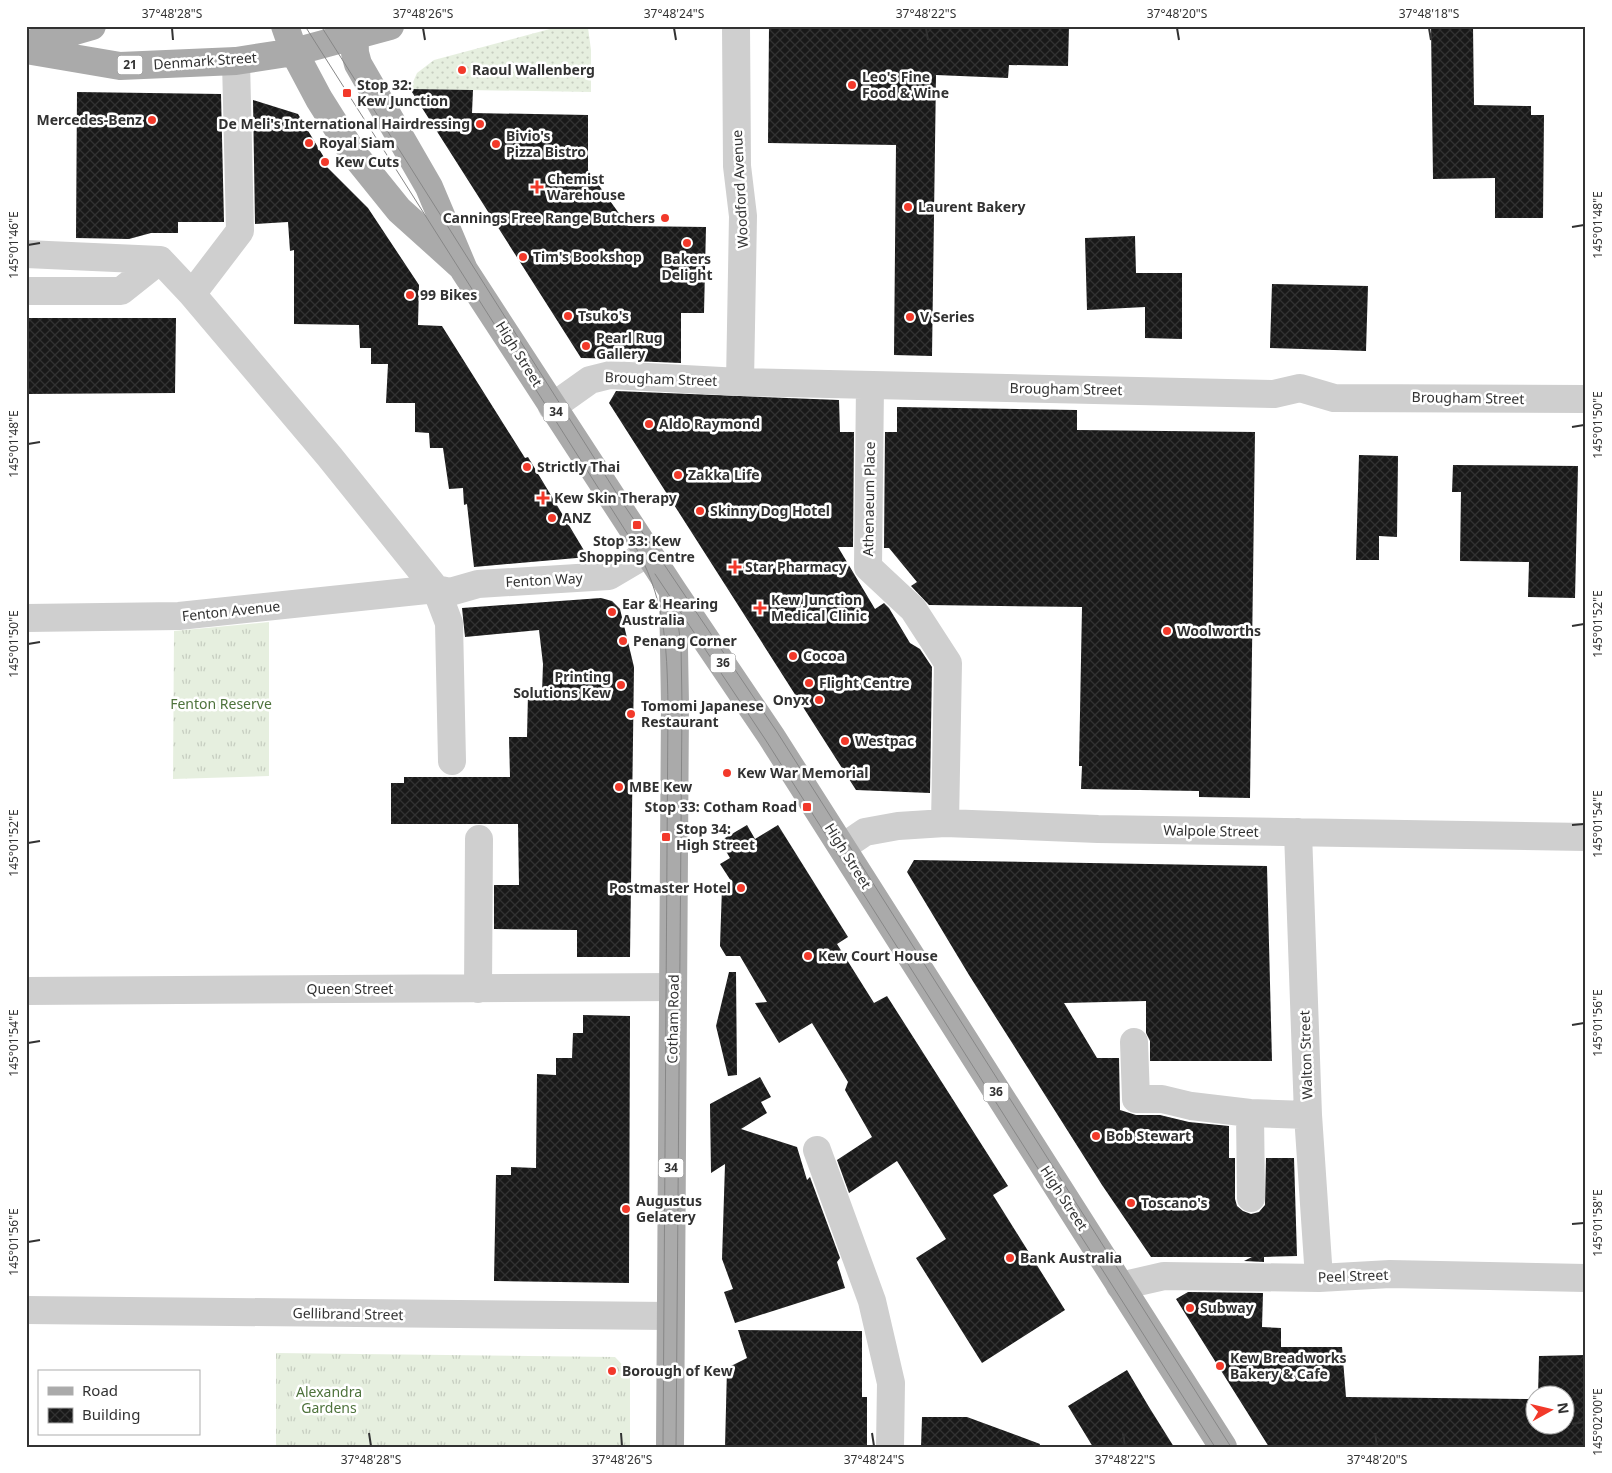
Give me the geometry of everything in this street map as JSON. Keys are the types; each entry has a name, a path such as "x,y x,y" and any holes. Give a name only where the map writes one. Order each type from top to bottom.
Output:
{"main road":[{"path":"26,45 92,26"},
{"name":"High Street","path":"285,26 294,52 319,99 375,182 413,224 464,270"},
{"name":"21","path":"294,52 354,31 390,26"},
{"name":"High Street","path":"354,31 358,64 423,176 464,270 673,591 731,674 1223,1447"},
{"name":"Denmark Street","path":"26,50 120,66 236,61 294,52"},
{"name":"Cotham Road","path":"670,1447 673,591"}],"street":[{"name":"Woodford Avenue","path":"736,26 737,166 743,216 740,382"},
{"path":"192,294 240,231 236,61"},
{"path":"26,254 160,260 192,294 329,456 436,589 449,622 452,761"},
{"path":"26,291 121,291 160,260"},
{"name":"Brougham Street","path":"552,407 590,380 602,375 740,382 870,385 910,397 1274,394 1300,388 1334,398 1586,399"},
{"name":"Athenaeum Place","path":"870,385 868,567 913,609 948,663 945,822"},
{"name":"Fenton Way","path":"436,589 450,592 478,584 609,576 648,553"},
{"name":"Fenton Avenue","path":"26,618 179,616 436,589"},
{"name":"Walpole Street","path":"842,847 865,832 898,826 945,822 1098,829 1586,837"},
{"name":"Walton Street","path":"1298,832 1308,1115 1318,1278"},
{"path":"478,989 479,839"},
{"name":"Queen Street","path":"26,991 673,987"},
{"path":"1134,1042 1136,1099 1162,1099 1191,1106 1250,1113 1308,1115"},
{"path":"1250,1113 1251,1198"},
{"path":"817,1150 872,1301 891,1384 890,1447"},
{"name":"Peel Street","path":"1120,1286 1164,1276 1351,1278 1390,1274 1586,1278"},
{"name":"Gellibrand Street","path":"26,1310 670,1316"}],"green space":[{"path":"561,26 588,28 591,50 591,92 410,89 417,73 434,60"},
{"name":"Fenton Reserve","path":"269,622 269,776 173,779 174,631"},
{"name":"Alexandra Gardens","path":"276,1353 615,1357 630,1373 630,1447 276,1447"}],"building":[{"path":"769,26 1069,26 1068,66 1009,65 1008,78 936,75 932,356 894,355 896,145 768,143"},
{"path":"1431,26 1473,26 1474,105 1531,106 1531,115 1544,115 1543,218 1495,218 1495,178 1433,179"},
{"path":"410,89 473,90 472,113 588,115 588,170 628,226 706,227 704,313 681,313 681,363 632,361 633,359 581,358"},
{"path":"77,92 221,94 224,222 178,222 178,233 151,233 129,239 76,238"},
{"path":"253,100 298,114 325,159 321,161 368,208 419,285 418,325 442,326 525,458 528,457 588,557 474,567 467,504 464,505 463,488 449,489 443,448 430,448 429,433 415,432 415,403 386,403 388,364 371,364 371,348 360,348 359,325 294,324 294,250 290,251 288,222 255,224"},
{"path":"1135,236 1136,273 1182,273 1182,339 1145,338 1145,307 1087,310 1085,238"},
{"path":"1272,284 1368,286 1366,351 1270,348"},
{"path":"26,318 176,318 175,393 26,394"},
{"path":"616,391 839,400 840,432 854,432 853,547 838,547 875,609 884,603 889,608 910,643 920,649 932,667 930,793 856,790 609,403"},
{"name":"Woolworths","path":"897,407 1077,410 1077,430 1255,432 1250,798 1199,797 1199,791 1081,789 1082,766 1079,766 1082,607 929,605 911,586 917,582 889,548 884,548 885,432 897,432"},
{"path":"1359,455 1398,456 1397,537 1379,536 1379,560 1356,560"},
{"path":"1453,465 1578,466 1575,598 1528,597 1529,562 1460,561 1461,492 1452,492"},
{"path":"601,598 612,601 620,609 634,667 630,957 577,957 577,930 494,929 494,885 519,885 518,824 391,824 391,783 404,783 404,777 510,777 509,737 527,737 528,693 542,693 543,664 539,630 465,637 462,608"},
{"path":"747,825 755,839 778,825 848,937 837,944 874,1003 887,996 1008,1186 993,1195 1065,1310 982,1363 916,1258 946,1239 897,1161 849,1193 837,1160 872,1137 845,1090 848,1082 812,1023 779,1043 755,1003 767,1002 740,956 726,956 720,946 722,887 731,881 720,864 730,858 720,841"},
{"path":"914,860 1267,866 1272,1061 1150,1061 1150,1041 1146,1033 1146,1001 1064,1003 1097,1058 1119,1058 1120,1110 1136,1115 1160,1115 1189,1122 1229,1126 1229,1158 1235,1158 1235,1199 1237,1206 1243,1211 1251,1214 1259,1212 1265,1205 1266,1158 1294,1158 1297,1256 1264,1257 1264,1262 1244,1261 1252,1257 1151,1257 1102,1185 969,975 907,872"},
{"path":"729,972 736,972 737,1075 728,1076 716,1026"},
{"path":"583,1015 630,1016 629,1283 494,1281 496,1175 511,1175 511,1167 536,1168 537,1074 556,1075 556,1058 572,1058 573,1033 583,1033"},
{"path":"760,1077 771,1097 761,1102 767,1113 741,1129 797,1147 807,1180 810,1177 840,1258 837,1262 845,1288 735,1323 724,1292 733,1289 722,1259 725,1164 711,1173 710,1104"},
{"path":"1188,1292 1263,1293 1262,1327 1281,1328 1281,1347 1342,1347 1346,1397 1524,1399 1524,1436 1574,1436 1574,1386 1538,1386 1539,1356 1586,1355 1586,1447 1269,1447 1176,1299"},
{"path":"738,1330 862,1331 862,1397 867,1397 867,1447 725,1447 727,1368 747,1358"},
{"path":"1127,1370 1174,1447 1093,1447 1068,1406"},
{"path":"922,1417 967,1417 1040,1444 1039,1447 921,1447"}],"tram line":[{"path":"305,26 632,541 643,561 658,601 667,661 668,706 663,1447"},
{"path":"321,26 624,505 777,732 1231,1447"},
{"path":"655,574 765,739 1215,1447"},
{"path":"676,609 681,645 682,705 676,1447"}],"place":[{"name":"Raoul Wallenberg","path":"462,70"},
{"name":"Leo's Fine Food & Wine","path":"852,85"},
{"name":"Stop 32: Kew Junction","path":"347,93"},
{"name":"Mercedes-Benz","path":"152,120"},
{"name":"De Meli's International Hairdressing","path":"480,124"},
{"name":"Royal Siam","path":"309,143"},
{"name":"Bivio's Pizza Bistro","path":"496,144"},
{"name":"Kew Cuts","path":"325,162"},
{"name":"Chemist Warehouse","path":"537,187"},
{"name":"Laurent Bakery","path":"908,207"},
{"name":"Cannings Free Range Butchers","path":"665,218"},
{"name":"Bakers Delight","path":"687,243"},
{"name":"Tim's Bookshop","path":"523,257"},
{"name":"99 Bikes","path":"410,295"},
{"name":"Tsuko's","path":"568,316"},
{"name":"V Series","path":"910,317"},
{"name":"Pearl Rug Gallery","path":"586,346"},
{"name":"Aldo Raymond","path":"649,424"},
{"name":"Strictly Thai","path":"527,467"},
{"name":"Zakka Life","path":"678,475"},
{"name":"Kew Skin Therapy","path":"543,498"},
{"name":"Skinny Dog Hotel","path":"700,511"},
{"name":"ANZ","path":"552,518"},
{"name":"Stop 33: Kew Shopping Centre","path":"637,525"},
{"name":"Star Pharmacy","path":"735,567"},
{"name":"Kew Junction Medical Clinic","path":"760,608"},
{"name":"Ear & Hearing Australia","path":"612,612"},
{"name":"Woolworths","path":"1167,631"},
{"name":"Penang Corner","path":"623,641"},
{"name":"Cocoa","path":"793,656"},
{"name":"Flight Centre","path":"809,683"},
{"name":"Printing Solutions Kew","path":"621,685"},
{"name":"Onyx","path":"819,700"},
{"name":"Tomomi Japanese Restaurant","path":"631,714"},
{"name":"Westpac","path":"845,741"},
{"name":"Kew War Memorial","path":"727,773"},
{"name":"MBE Kew","path":"619,787"},
{"name":"Stop 33: Cotham Road","path":"807,807"},
{"name":"Stop 34: High Street","path":"666,837"},
{"name":"Postmaster Hotel","path":"741,888"},
{"name":"Kew Court House","path":"808,956"},
{"name":"Bob Stewart","path":"1096,1136"},
{"name":"Toscano's","path":"1131,1203"},
{"name":"Augustus Gelatery","path":"626,1209"},
{"name":"Bank Australia","path":"1010,1258"},
{"name":"Subway","path":"1190,1308"},
{"name":"Kew Breadworks Bakery & Cafe","path":"1220,1366"},
{"name":"Borough of Kew","path":"612,1371"}]}
